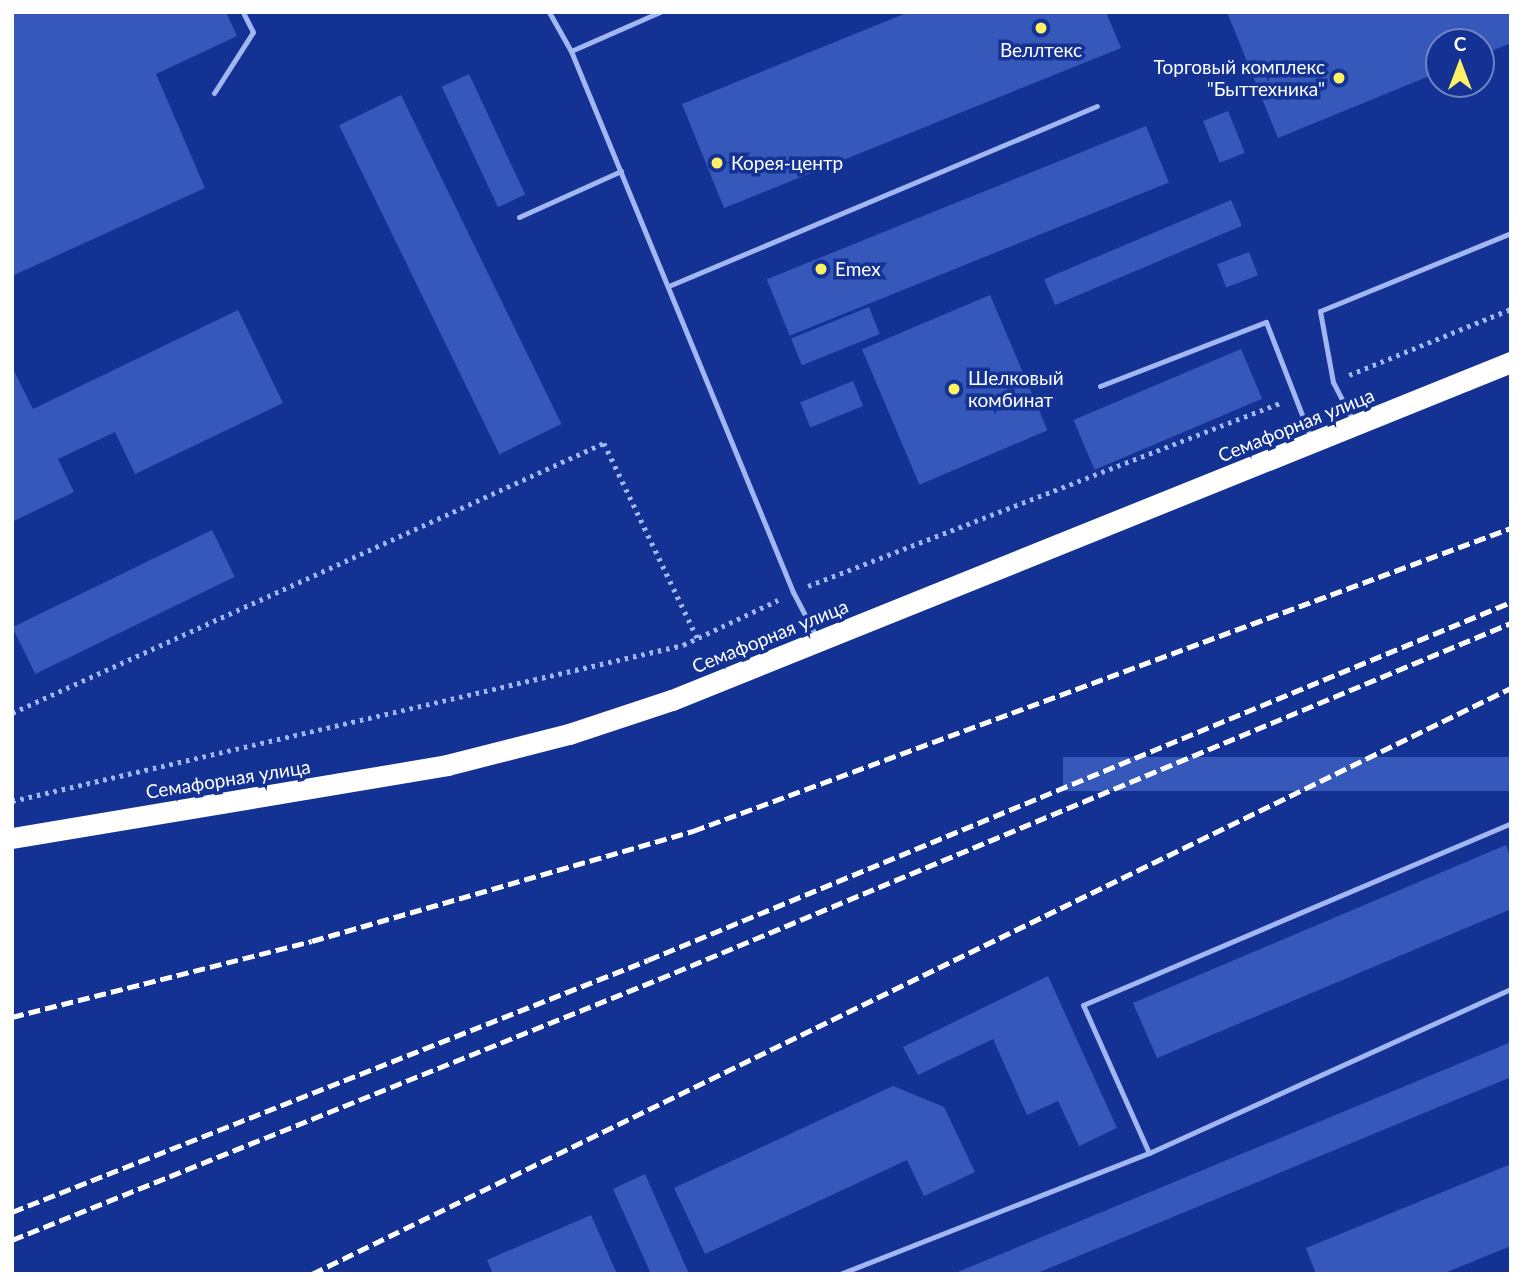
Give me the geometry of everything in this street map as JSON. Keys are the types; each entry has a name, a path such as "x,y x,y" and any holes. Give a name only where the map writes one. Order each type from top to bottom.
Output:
{"highway":[{"name":"Семафорная улица","path":"12,838 461,762 569,734 672,700 1314,444 1511,362"}],"lane":[{"path":"214,93 253,32 243,12"},
{"path":"549,12 571,51 671,285 793,592 818,641"},
{"path":"571,51 660,12"},
{"path":"671,285 1097,106"},
{"path":"519,217 621,171"},
{"path":"1356,426 1333,382 1320,312 1511,233"},
{"path":"1100,386 1266,322 1314,444"},
{"path":"1149,1153 1083,1005 1511,822"},
{"path":"840,1274 1149,1153 1511,989"}],"path":[{"path":"1333,382 1511,309"},
{"path":"12,801 698,639 793,592 1297,396"},
{"path":"12,713 604,443 698,639"}],"building":[{"path":"12,12 226,12 237,36 156,74 205,188 12,276"},
{"path":"909,12 1106,12 1121,48 724,208 682,104"},
{"name":"Торговый комплекс \"Быттехника\"","path":"1227,12 1511,12 1511,43 1495,49 1495,28 1425,28 1425,78 1278,138"},
{"path":"469,74 525,195 498,207 442,87"},
{"path":"401,95 561,424 499,454 339,125"},
{"path":"1228,111 1245,153 1220,163 1203,121"},
{"path":"1146,126 1169,183 790,336 767,279"},
{"path":"1231,200 1242,226 1055,305 1044,279"},
{"path":"1249,252 1258,275 1226,288 1217,264"},
{"name":"Шелковый комбинат","path":"990,295 1047,430 919,485 862,349"},
{"path":"869,307 880,334 802,365 791,338"},
{"path":"238,310 283,403 135,474 115,432 58,459 74,492 12,522 12,367 33,409"},
{"path":"1241,349 1262,399 1095,470 1073,420"},
{"path":"853,381 863,406 810,427 800,402"},
{"path":"212,530 235,577 35,674 12,627"},
{"path":"1063,757 1511,757 1511,791 1063,791"},
{"path":"1506,845 1511,858 1511,909 1157,1058 1133,1003"},
{"path":"1048,976 1117,1128 1079,1146 1058,1101 1027,1115 993,1039 918,1075 903,1047"},
{"path":"1511,1042 1511,1077 1035,1274 953,1274"},
{"path":"893,1086 944,1107 975,1172 924,1196 907,1160 705,1254 674,1188"},
{"path":"1511,1164 1511,1246 1442,1274 1316,1274 1306,1248"},
{"path":"645,1174 689,1274 651,1274 613,1189"},
{"path":"591,1215 617,1274 493,1274 487,1260"}],"railway":[{"path":"12,1017 312,941 693,831 1511,528"},
{"path":"12,1212 648,960 1511,602"},
{"path":"12,1240 659,979 1511,623"},
{"path":"312,1274 1511,688"}],"place":[{"name":"Веллтекс","path":"1041,28"},
{"name":"Торговый комплекс \"Быттехника\"","path":"1339,78"},
{"name":"Корея-центр","path":"717,163"},
{"name":"Emex","path":"821,269"},
{"name":"Шелковый комбинат","path":"954,389"}]}
